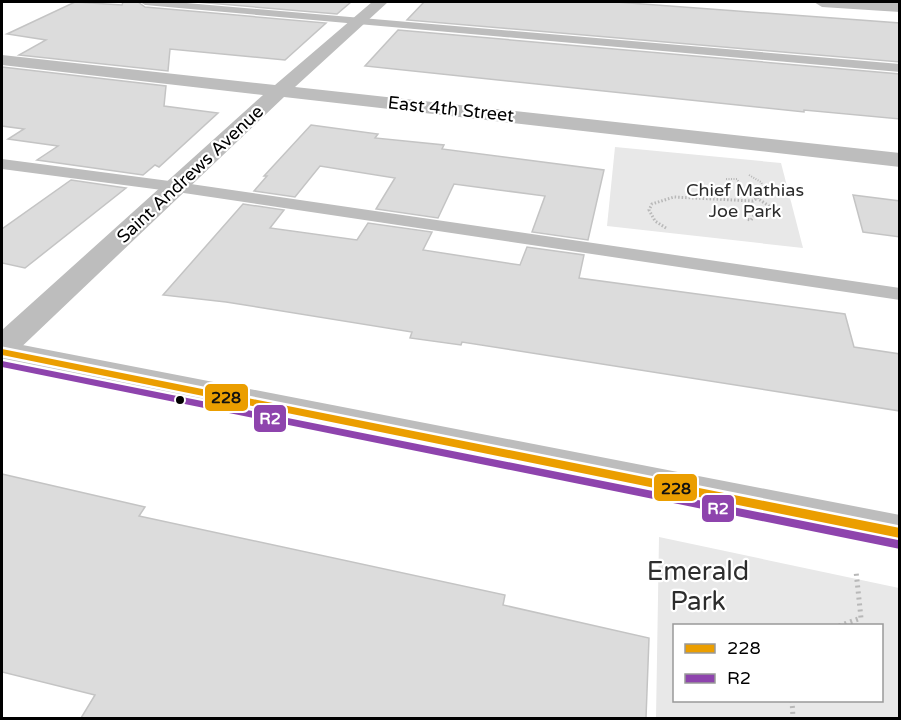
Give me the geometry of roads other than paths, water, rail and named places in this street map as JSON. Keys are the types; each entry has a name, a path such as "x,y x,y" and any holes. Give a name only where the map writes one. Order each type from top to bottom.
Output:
{"street":[{"name":"Saint Andrews Avenue","path":"2,347 280,90 380,2"},
{"path":"822,2 900,7"},
{"name":"East 4th Street","path":"2,60 900,159"},
{"path":"2,352 900,533"}],"lane":[{"path":"145,2 900,68"},
{"path":"2,164 177,187 900,294"}],"park label":[{"name":"Chief Mathias Joe Park","path":"745,200"},
{"name":"Emerald Park","path":"698,586"}]}
